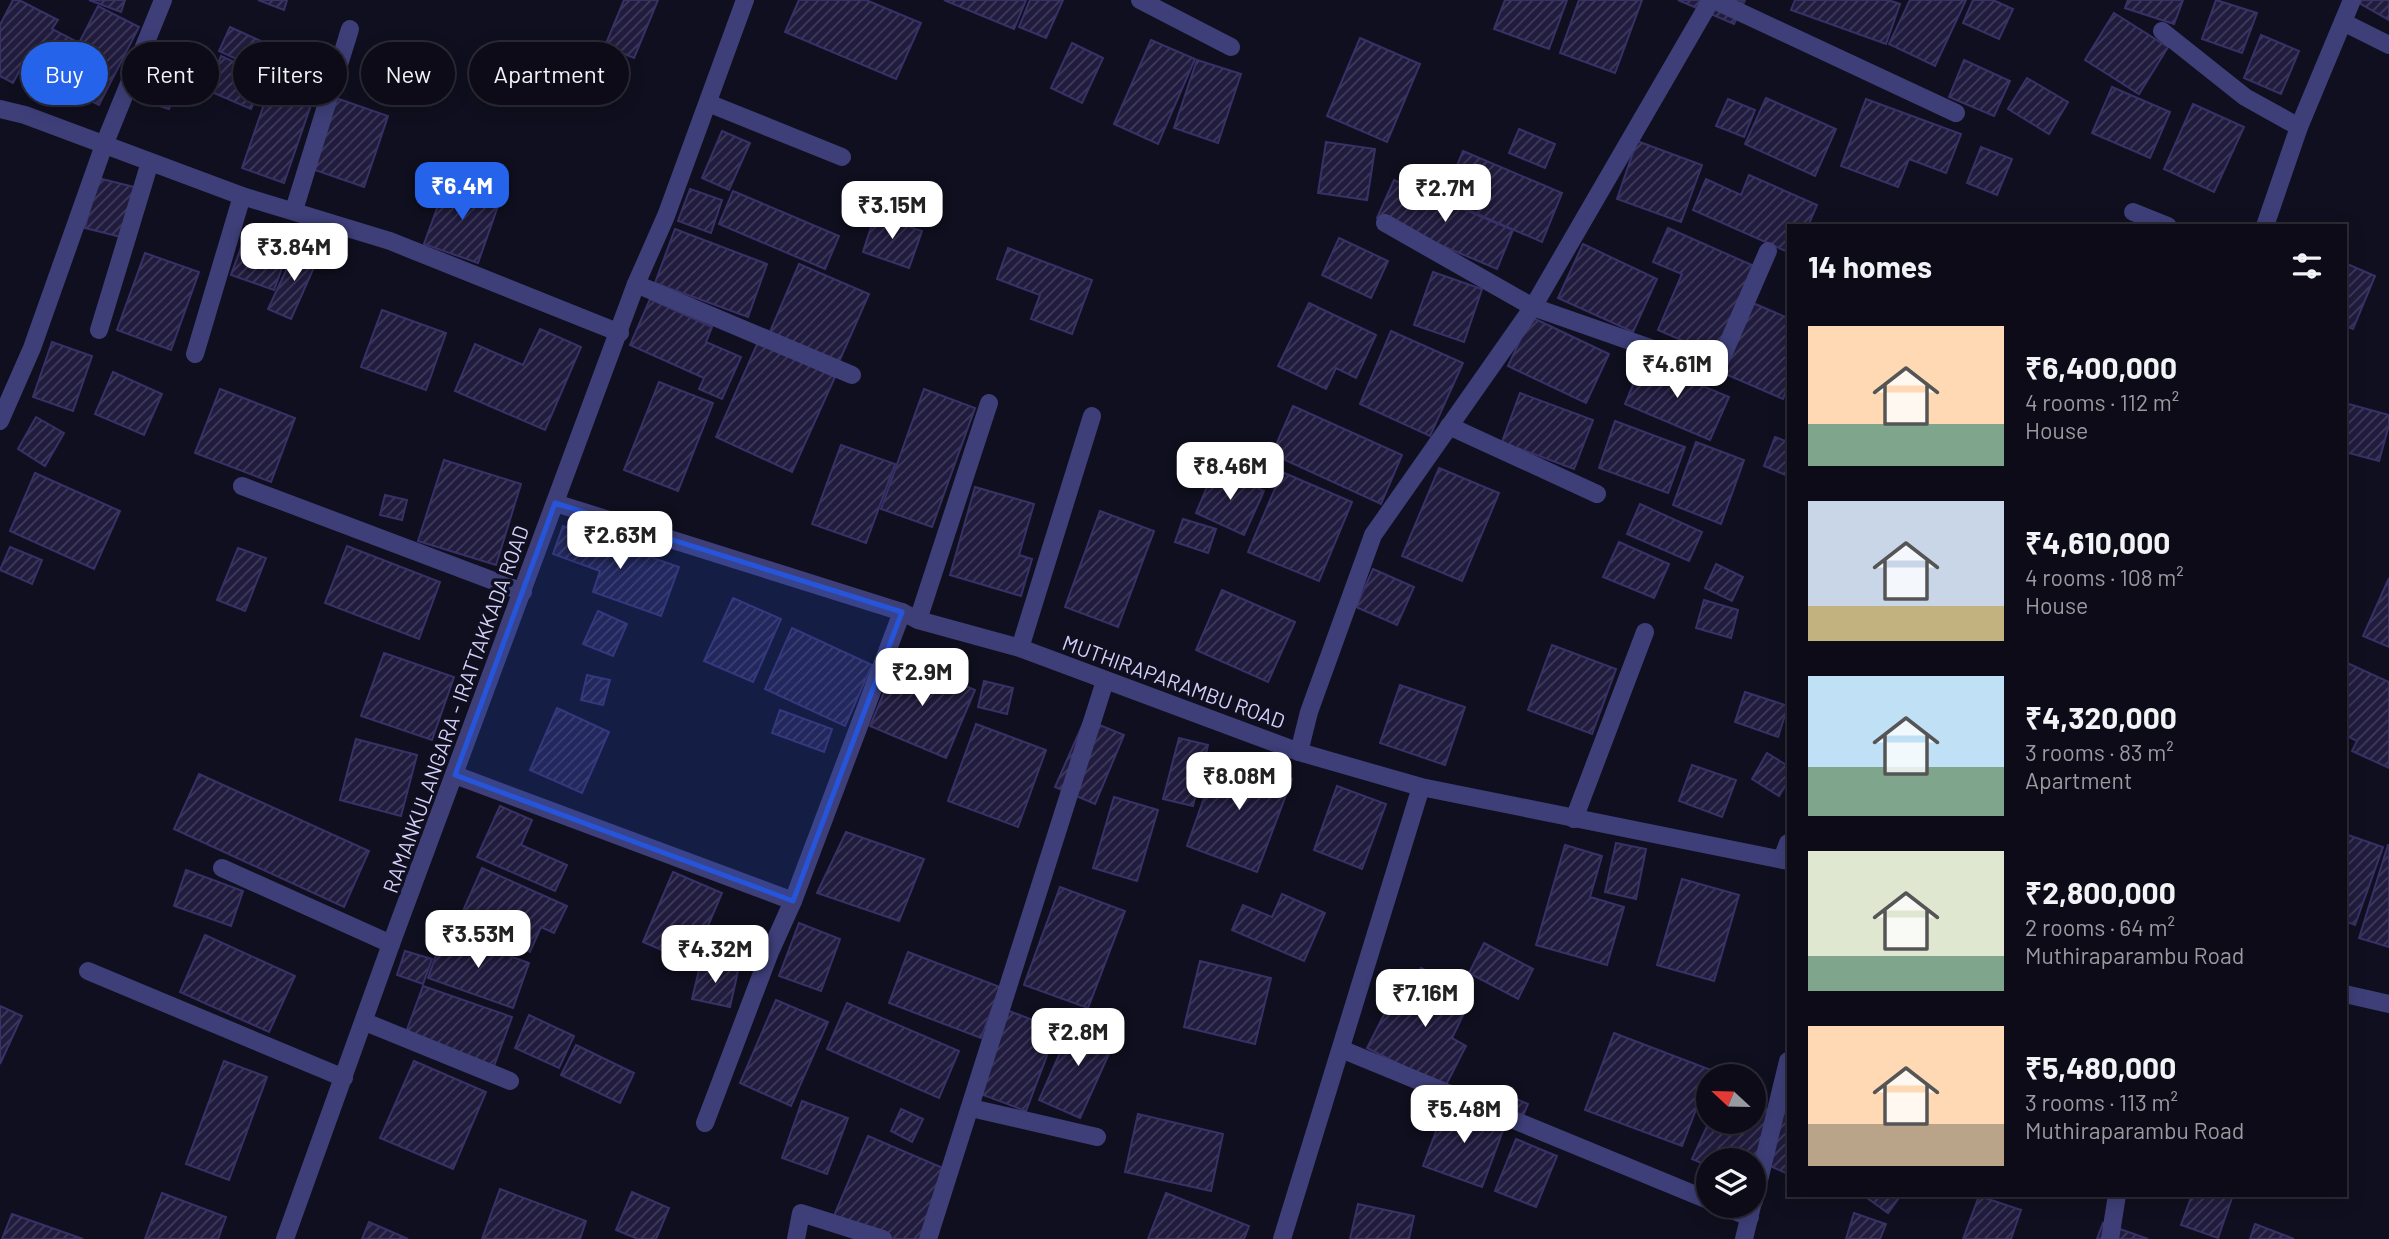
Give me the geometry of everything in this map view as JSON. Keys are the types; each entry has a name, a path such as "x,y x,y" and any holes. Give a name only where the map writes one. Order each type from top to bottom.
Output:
{"street":[{"path":"0,421 32,348 104,145 163,0"},
{"name":"RAMANKULANGARA - IRATTAKKADA ROAD","path":"285,1239 365,1023 391,944 636,284 666,216 745,0"},
{"path":"1140,0 1231,47"},
{"path":"1299,752 1309,712 1373,535 1533,307 1712,0 1956,113"},
{"path":"2265,224 2300,127 2352,0"},
{"path":"2343,22 2389,45"},
{"path":"294,210 350,29"},
{"path":"2162,31 2245,97 2300,127"},
{"path":"708,103 842,157"},
{"path":"0,109 25,115 242,196 390,241 620,333"},
{"path":"99,330 150,162"},
{"path":"195,354 242,196"},
{"path":"2133,212 2163,224"},
{"path":"1385,223 1533,307 1716,372 1768,251"},
{"path":"636,284 852,375"},
{"path":"705,1123 770,952 910,616 989,402"},
{"path":"1020,648 1092,416"},
{"path":"1449,426 1597,494"},
{"path":"242,486 523,592"},
{"name":"MUTHIRAPARAMBU ROAD","path":"555,503 910,616 1020,648 1299,752 1421,787 1574,819 1786,855"},
{"path":"1574,819 1645,632"},
{"path":"929,1239 1105,681"},
{"path":"455,775 793,901"},
{"path":"1282,1239 1421,787"},
{"path":"222,868 391,944"},
{"path":"88,971 344,1078"},
{"path":"2347,994 2389,1004"},
{"path":"365,1023 510,1081"},
{"path":"1341,1049 1696,1195"},
{"path":"1766,1151 1787,1065"},
{"path":"971,1108 1097,1137"},
{"path":"2110,1239 2117,1197"},
{"path":"796,1239 801,1213 883,1239"},
{"path":"1744,1239 1749,1218"}],"highlighted area":[{"path":"555,503 902,612 793,901 455,775"}],"building":[{"path":"13,0 19,0 58,20 52,29 77,42 21,42 21,68 13,83 0,76 0,25"},
{"path":"89,0 125,0 121,12"},
{"path":"258,0 287,0 284,10"},
{"path":"624,0 658,0 634,58 629,56 629,42 607,42"},
{"path":"799,0 866,0 921,23 896,79 785,32"},
{"path":"944,0 1026,0 1014,29"},
{"path":"1030,0 1063,0 1046,38 1019,27"},
{"path":"1505,0 1567,0 1549,49 1494,29"},
{"path":"1579,0 1642,0 1615,73 1560,53"},
{"path":"1678,0 1745,0 1734,24"},
{"path":"1795,0 1888,0 1900,4 1886,44 1791,10"},
{"path":"1910,0 1966,0 1935,66 1889,44"},
{"path":"1973,0 1993,0 2013,9 1999,39 1963,23"},
{"path":"2128,0 2183,0 2174,24 2125,8"},
{"path":"2216,0 2257,13 2242,53 2202,39"},
{"path":"2361,0 2389,0 2389,20 2359,3"},
{"path":"98,6 139,27 131,42 122,42 122,60 108,87 108,42 80,42"},
{"path":"2114,13 2168,47 2139,94 2085,60"},
{"path":"230,27 263,42 233,42 233,57 219,51"},
{"path":"2261,35 2299,51 2281,94 2244,78"},
{"path":"1360,38 1420,64 1387,142 1327,116"},
{"path":"1151,40 1195,59 1158,144 1114,124"},
{"path":"1072,43 1103,58 1082,103 1051,88"},
{"path":"221,56 233,61 233,101 219,95"},
{"path":"1197,60 1241,74 1218,143 1174,128"},
{"path":"1964,60 2010,81 1994,116 1949,97"},
{"path":"2027,78 2068,102 2049,134 2008,109"},
{"path":"2112,87 2170,112 2150,158 2092,133"},
{"path":"1766,98 1836,129 1815,176 1745,144"},
{"path":"1728,99 1755,110 1744,137 1716,126"},
{"path":"1866,99 1961,134 1946,173 1909,159 1898,187 1841,166"},
{"path":"347,102 388,116 364,187 312,169 334,105 347,105"},
{"path":"2193,104 2244,127 2214,192 2164,169"},
{"path":"264,105 311,105 284,183 242,168"},
{"path":"1519,129 1555,144 1545,168 1509,153"},
{"path":"722,131 750,143 729,190 702,178"},
{"path":"1637,141 1702,165 1681,222 1617,199"},
{"path":"1326,142 1375,149 1367,200 1318,193"},
{"path":"1981,147 2012,159 1997,195 1967,183"},
{"path":"1463,151 1562,193 1542,242 1443,199"},
{"path":"1749,175 1817,205 1809,224 1787,224 1787,252 1693,210 1706,179 1741,195"},
{"path":"98,178 134,187 121,237 85,228"},
{"path":"1394,180 1513,230 1497,269 1377,218"},
{"path":"447,181 500,200 478,263 424,244"},
{"path":"690,189 722,200 711,233 678,221"},
{"path":"733,191 839,236 825,269 719,224"},
{"path":"875,215 922,231 909,268 863,252"},
{"path":"248,228 291,243 274,290 231,275"},
{"path":"1668,228 1754,266 1715,355 1658,330 1682,274 1653,262"},
{"path":"675,229 767,264 748,317 655,283"},
{"path":"1339,238 1388,261 1371,298 1322,275"},
{"path":"1583,244 1657,279 1633,332 1558,298"},
{"path":"297,247 319,256 291,319 268,309"},
{"path":"1008,248 1092,280 1072,334 1031,319 1040,295 997,279"},
{"path":"145,253 199,272 171,350 117,330"},
{"path":"799,264 869,294 838,364 769,334"},
{"path":"2347,264 2375,276 2353,329 2347,327"},
{"path":"1433,272 1482,289 1464,342 1414,325"},
{"path":"650,299 712,327 706,342 741,357 722,399 699,389 704,378 630,345"},
{"path":"1309,303 1376,335 1356,378 1336,368 1326,389 1278,366"},
{"path":"1753,303 1787,318 1787,389 1783,399 1723,373"},
{"path":"382,310 446,333 426,390 361,367"},
{"path":"1531,317 1609,354 1586,403 1508,366"},
{"path":"540,329 581,347 545,430 455,391 475,344 523,365"},
{"path":"1391,331 1463,363 1430,436 1360,404"},
{"path":"52,342 92,356 73,411 33,397"},
{"path":"758,342 835,377 792,472 716,437"},
{"path":"1643,361 1729,397 1710,440 1625,404"},
{"path":"113,372 162,394 144,435 95,414"},
{"path":"659,382 713,403 678,491 624,470"},
{"path":"220,389 295,418 271,482 195,453"},
{"path":"924,389 975,408 932,527 881,509"},
{"path":"1520,393 1593,420 1574,469 1502,442"},
{"path":"2347,404 2389,415 2389,425 2379,461 2347,453"},
{"path":"1293,406 1402,455 1381,504 1272,454"},
{"path":"36,417 64,433 45,466 18,449"},
{"path":"1615,421 1685,447 1668,493 1599,468"},
{"path":"1775,437 1787,442 1787,476 1764,466"},
{"path":"1696,442 1744,460 1721,524 1673,505"},
{"path":"841,445 895,464 866,543 812,524"},
{"path":"444,460 521,484 496,565 418,541"},
{"path":"1215,468 1264,491 1244,535 1196,513"},
{"path":"1439,468 1499,493 1462,581 1402,556"},
{"path":"1282,472 1352,502 1319,581 1248,552"},
{"path":"35,473 120,511 94,569 10,531"},
{"path":"975,487 1034,504 1019,555 1032,559 1021,596 950,575"},
{"path":"385,495 407,500 402,520 380,515"},
{"path":"1640,504 1702,532 1689,561 1627,534"},
{"path":"1100,511 1154,531 1118,627 1065,607"},
{"path":"1183,519 1216,529 1208,553 1175,542"},
{"path":"563,526 679,567 661,616 593,592 600,571 553,554"},
{"path":"1619,542 1669,564 1654,598 1603,577"},
{"path":"347,546 440,582 419,639 325,603"},
{"path":"10,547 42,560 32,584 0,570"},
{"path":"238,548 266,558 245,611 217,600"},
{"path":"1716,564 1743,577 1732,601 1705,588"},
{"path":"1373,569 1414,587 1397,625 1356,607"},
{"path":"2389,578 2389,647 2363,636"},
{"path":"1222,590 1295,622 1268,682 1196,650"},
{"path":"733,598 781,619 753,682 704,661"},
{"path":"1704,600 1738,610 1731,638 1696,628"},
{"path":"598,611 627,624 613,656 583,644"},
{"path":"792,628 872,665 845,726 765,689"},
{"path":"1552,645 1616,669 1592,734 1528,710"},
{"path":"384,653 454,677 432,740 361,716"},
{"path":"899,657 975,690 946,758 870,726"},
{"path":"2347,663 2389,682 2389,768 2352,751 2357,741 2347,736"},
{"path":"587,675 610,680 603,705 581,700"},
{"path":"984,681 1013,688 1007,714 978,707"},
{"path":"1400,685 1465,707 1445,765 1380,743"},
{"path":"1745,692 1787,706 1778,737 1735,722"},
{"path":"557,708 609,732 582,793 530,770"},
{"path":"780,710 832,729 824,752 772,733"},
{"path":"1085,719 1124,735 1095,804 1055,787"},
{"path":"976,724 1046,750 1018,827 948,801"},
{"path":"1179,738 1208,745 1193,806 1163,799"},
{"path":"356,739 417,755 401,816 340,800"},
{"path":"1220,753 1292,779 1257,872 1187,846"},
{"path":"1767,753 1787,765 1787,783 1779,796 1752,779"},
{"path":"1692,765 1736,780 1722,817 1679,801"},
{"path":"199,774 369,851 344,907 174,829"},
{"path":"1337,786 1386,804 1362,869 1314,850"},
{"path":"1114,797 1158,810 1137,881 1093,868"},
{"path":"500,806 532,820 521,845 567,865 555,891 477,857"},
{"path":"846,832 924,859 899,921 817,893"},
{"path":"2347,835 2383,847 2355,925 2347,922"},
{"path":"1616,843 1646,849 1636,899 1605,892"},
{"path":"1565,845 1602,856 1590,897 1624,907 1607,965 1536,945"},
{"path":"2389,845 2389,947 2359,938"},
{"path":"482,868 567,906 554,933 541,927 530,952 459,920"},
{"path":"186,870 243,891 231,926 174,906"},
{"path":"673,872 722,893 692,963 643,942"},
{"path":"1682,879 1739,895 1714,981 1657,965"},
{"path":"1060,887 1125,911 1088,1008 1024,985"},
{"path":"1282,894 1325,913 1304,961 1232,930 1243,905 1272,917"},
{"path":"799,923 840,939 821,991 779,976"},
{"path":"444,932 529,963 513,1008 428,978"},
{"path":"205,935 295,976 269,1032 180,992"},
{"path":"1484,943 1533,969 1518,999 1469,973"},
{"path":"405,951 432,959 423,984 397,975"},
{"path":"908,952 1000,987 981,1038 889,1003"},
{"path":"1200,961 1271,978 1255,1044 1184,1027"},
{"path":"701,962 738,971 730,1007 692,999"},
{"path":"1421,968 1473,995 1452,1038 1466,1046 1445,1087 1367,1048 1387,1009 1398,1014"},
{"path":"423,986 512,1017 494,1066 405,1035"},
{"path":"776,1000 828,1022 791,1106 740,1083"},
{"path":"847,1003 959,1051 939,1098 827,1049"},
{"path":"0,1006 22,1016 0,1064"},
{"path":"1001,1008 1057,1029 1026,1111 970,1090"},
{"path":"529,1015 574,1036 559,1068 515,1048"},
{"path":"1076,1017 1117,1036 1080,1118 1039,1100"},
{"path":"1614,1033 1696,1064 1696,1109 1682,1146 1585,1110"},
{"path":"576,1045 634,1073 620,1103 561,1075"},
{"path":"224,1061 267,1077 229,1180 186,1164"},
{"path":"414,1061 486,1092 453,1169 380,1138"},
{"path":"1493,1089 1528,1104 1520,1123 1486,1107"},
{"path":"802,1101 848,1118 827,1174 782,1158"},
{"path":"1447,1102 1505,1125 1482,1187 1423,1166"},
{"path":"901,1109 923,1119 912,1142 891,1131"},
{"path":"1766,1109 1777,1114 1779,1109 1787,1113 1787,1174 1766,1164 1766,1148 1697,1148 1703,1134 1766,1134"},
{"path":"1138,1114 1223,1134 1211,1191 1125,1172"},
{"path":"868,1136 950,1171 921,1239 881,1239 833,1218"},
{"path":"1516,1139 1557,1156 1536,1207 1495,1191"},
{"path":"500,1189 586,1221 580,1239 482,1239"},
{"path":"632,1192 669,1208 656,1239 638,1239 616,1230"},
{"path":"162,1193 226,1217 218,1239 145,1239"},
{"path":"1166,1193 1249,1226 1244,1239 1148,1239"},
{"path":"1866,1197 1900,1197 1888,1213"},
{"path":"1979,1197 2021,1210 2011,1239 1963,1239"},
{"path":"2191,1197 2232,1197 2218,1238 2181,1225"},
{"path":"1358,1204 1414,1216 1409,1239 1350,1239"},
{"path":"1854,1213 1886,1224 1880,1239 1846,1239"},
{"path":"12,1214 83,1239 2,1239"},
{"path":"369,1222 408,1239 362,1239"},
{"path":"2103,1223 2148,1239 2097,1239"},
{"path":"2255,1224 2294,1239 2250,1239"}]}
